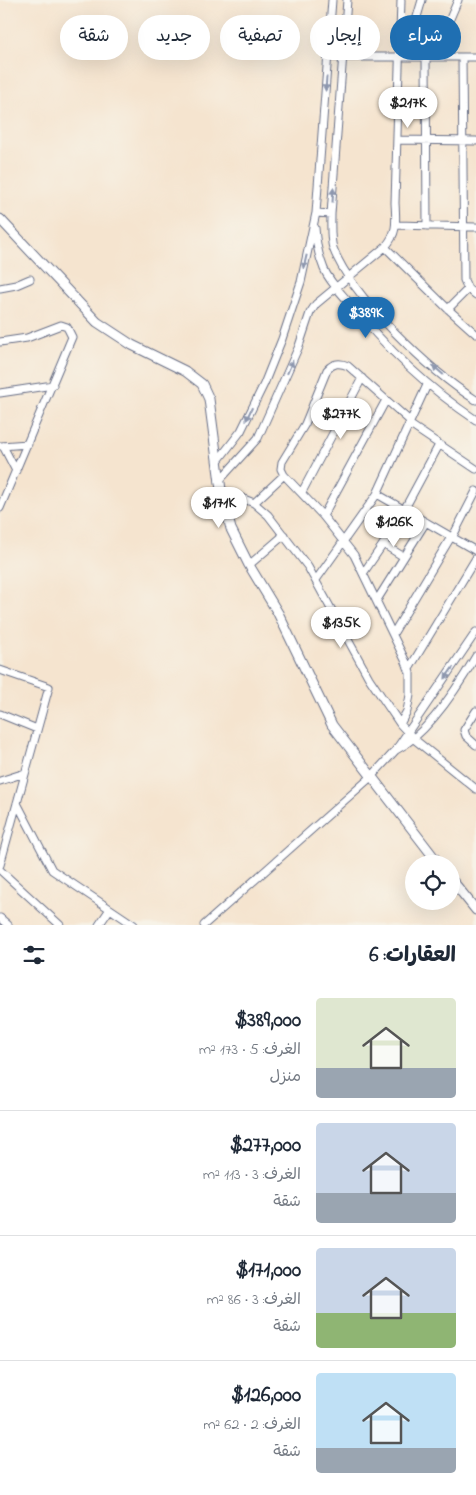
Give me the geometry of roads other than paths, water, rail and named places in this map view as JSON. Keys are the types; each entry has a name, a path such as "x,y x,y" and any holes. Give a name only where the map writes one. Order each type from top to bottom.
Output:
{"street":[{"path":"331,15 332,0"},
{"path":"347,15 348,0"},
{"path":"401,15 402,0"},
{"path":"417,15 422,0"},
{"path":"452,15 458,0"},
{"path":"476,57 462,57 462,226 464,280 468,289 476,295"},
{"path":"216,464 241,432 282,339 301,282 315,217 328,60"},
{"path":"343,60 331,214 333,247 350,278 364,297 438,372 476,400"},
{"path":"220,486 258,438 295,355 310,313 324,297 350,278 392,239 396,225 398,60"},
{"path":"426,60 427,226"},
{"path":"397,140 476,141"},
{"path":"315,217 331,214"},
{"path":"315,217 319,252 325,270 337,288 392,351 427,385 476,420"},
{"path":"0,219 97,322 132,345 185,372 202,384 209,399 216,464 231,529 249,566 278,614 332,725 432,855"},
{"path":"396,225 476,227"},
{"path":"385,247 476,334"},
{"path":"0,288 6,288 30,278"},
{"path":"448,309 468,289"},
{"path":"0,342 27,338 57,325 67,327 71,334 71,342 16,471 4,491 0,508"},
{"path":"400,724 407,711 410,695 409,669 364,572 345,542 324,516 284,475 281,469 282,462 305,424 327,370 333,364 343,364 362,378 410,422 476,469"},
{"path":"302,492 362,378"},
{"path":"0,393 53,385"},
{"path":"316,580 345,542 377,494 427,385"},
{"path":"324,516 386,400"},
{"path":"16,471 1,446 28,444"},
{"path":"364,572 405,510 440,445"},
{"path":"254,503 284,475"},
{"path":"220,486 254,503 284,535 316,580 369,678 400,724 414,739 476,789"},
{"path":"393,634 452,537 476,491"},
{"path":"377,494 476,551"},
{"path":"377,600 426,522"},
{"path":"249,566 284,535"},
{"path":"383,544 404,557"},
{"path":"409,669 476,558"},
{"path":"204,925 371,777 394,751 476,632"},
{"path":"394,751 414,739 432,720 475,659 462,654"},
{"path":"0,670 48,688 0,865"},
{"path":"476,711 464,730 466,736 476,745"},
{"path":"0,714 37,729"},
{"path":"0,781 25,773"},
{"path":"17,803 52,870 134,925"},
{"path":"0,870 60,925"},
{"path":"460,890 476,910"},
{"path":"99,925 110,909"},
{"path":"0,918 8,925"}]}
